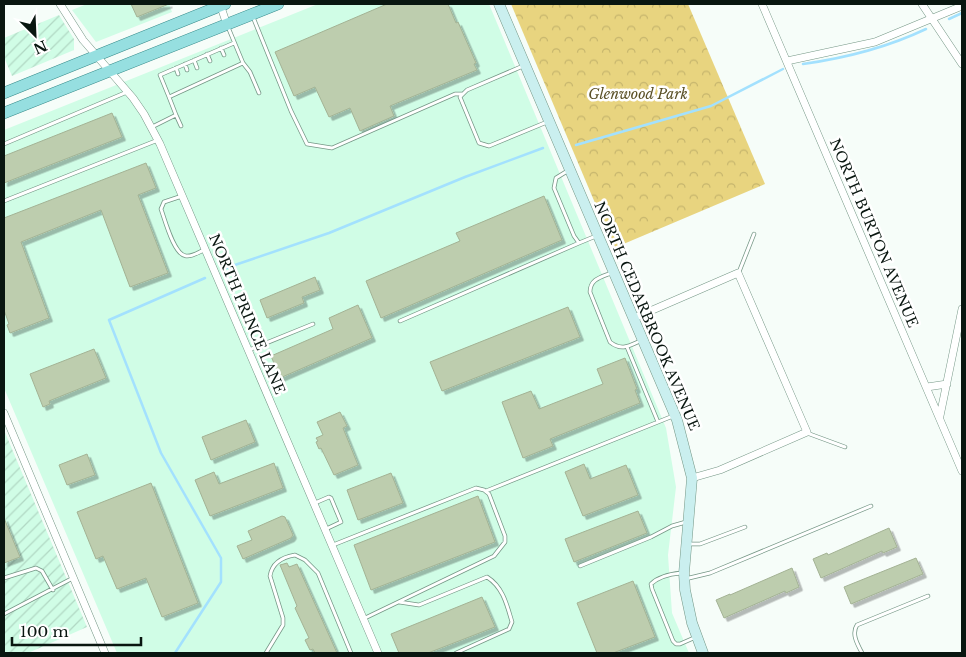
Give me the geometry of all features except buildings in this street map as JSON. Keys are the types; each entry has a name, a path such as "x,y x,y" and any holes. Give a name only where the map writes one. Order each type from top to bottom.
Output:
{"main road":[{"path":"4,93 222,4"},
{"path":"4,113 278,4"}],"street":[{"name":"NORTH PRINCE LANE","path":"60,4 96,56 128,92 158,139 378,653"},
{"path":"222,4 226,25"},
{"name":"NORTH CEDARBROOK AVENUE","path":"499,4 676,415 683,437 692,478 684,576 688,606 703,653"},
{"name":"NORTH BURTON AVENUE","path":"762,4 962,472"},
{"path":"922,4 962,64"},
{"path":"787,61 876,42 962,6"},
{"path":"634,318 738,273 807,432 720,470 692,478"},
{"path":"940,418 962,309"},
{"path":"927,387 946,384"},
{"path":"4,413 105,653"}],"lane":[{"path":"252,14 291,111 307,144 332,148 455,94 462,94 525,64"},
{"path":"226,25 259,93"},
{"path":"181,126 160,75 234,43"},
{"path":"221,48 224,55"},
{"path":"207,54 210,61"},
{"path":"194,60 197,68"},
{"path":"169,97 243,63"},
{"path":"185,64 187,70"},
{"path":"228,64 230,69"},
{"path":"176,68 178,74"},
{"path":"214,70 216,75"},
{"path":"200,75 202,81"},
{"path":"191,80 193,85"},
{"path":"182,84 184,89"},
{"path":"4,144 128,92"},
{"path":"462,94 460,97 479,143 488,146 550,121"},
{"path":"152,127 176,115"},
{"path":"4,201 158,139"},
{"path":"570,170 556,178 554,188 574,236 580,243"},
{"path":"182,196 164,202 161,209 176,250 184,256 206,250"},
{"path":"738,273 754,234"},
{"path":"400,321 598,235"},
{"path":"614,272 594,280 590,286 590,292 610,342 615,346 627,347 643,340"},
{"path":"249,350 313,324"},
{"path":"627,347 658,422"},
{"path":"486,491 676,415"},
{"path":"807,432 845,447"},
{"path":"332,546 476,488 489,494 505,536 505,542 494,556 363,619"},
{"path":"314,503 329,497 331,498 340,518 341,522 325,529"},
{"path":"697,637 680,644 676,644 673,641 652,589 652,584 655,580 668,574 684,576 710,572 871,506"},
{"path":"580,566 652,537 672,526 689,521"},
{"path":"686,544 700,544 745,528"},
{"path":"266,653 283,625 283,618 270,576 271,570 279,561 295,555 305,560 318,573 351,653"},
{"path":"4,578 36,568 42,571 52,590"},
{"path":"398,602 419,605 487,577 494,581 503,594 512,622 509,629 456,653"},
{"path":"4,614 73,578"},
{"path":"862,653 854,635 854,629 857,626 928,596"}],"shaded area":[{"path":"87,4 169,4 172,12 96,42 72,10"},
{"path":"318,4 489,4 666,428 676,487 668,555 672,613 689,653 117,653 4,388 4,130"},
{"path":"59,15 74,39 74,50 12,76 4,57 4,38"},
{"path":"4,430 87,627 28,653 4,653"}],"green space":[{"name":"Glenwood Park","path":"511,4 688,4 765,184 614,248"}],"waterway":[{"path":"949,19 962,13"},
{"path":"803,64 835,59 866,51 896,42 926,29"},
{"path":"576,145 711,106 783,69"},
{"path":"226,268 329,233 465,177 543,148"},
{"path":"175,653 221,582 221,558 161,453 109,320 205,278"}]}
